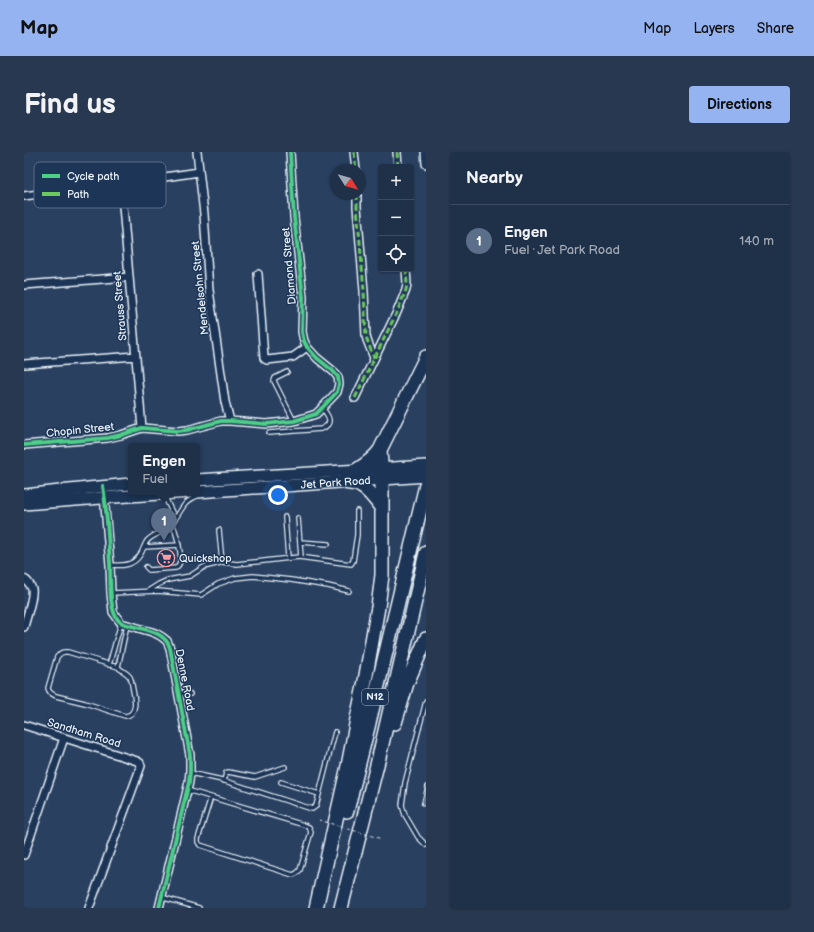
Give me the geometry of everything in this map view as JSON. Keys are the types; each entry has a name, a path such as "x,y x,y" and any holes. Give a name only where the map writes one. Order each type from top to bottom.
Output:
{"highway":[{"path":"357,470 371,462 376,457 426,357"},
{"path":"316,908 366,681 378,607 382,576 382,474 380,450"},
{"path":"343,482 359,485 375,498 382,509"},
{"name":"N12","path":"323,908 426,485"},
{"name":"N12","path":"342,908 426,554"},
{"path":"342,908 396,720 408,683 426,639"}],"main road":[{"name":"Jet Park Road","path":"201,491 343,482 382,474 408,472 426,466"},
{"name":"Jet Park Road","path":"200,480 357,470 382,474"},
{"name":"Jet Park Road","path":"408,472 426,476"},
{"path":"24,494 128,484"},
{"path":"24,504 140,495"}],"street":[{"name":"Mendelsohn Street","path":"198,152 209,290 230,421"},
{"name":"Diamond Street","path":"290,152 294,217 303,297 302,332 307,347 335,374 338,380 339,388"},
{"path":"354,152 355,164"},
{"path":"397,152 398,164"},
{"path":"425,152 426,164"},
{"path":"166,177 199,172"},
{"path":"24,196 34,195"},
{"path":"357,200 366,336 374,358"},
{"name":"Strauss Street","path":"123,208 142,428"},
{"path":"355,398 406,290 406,272"},
{"path":"258,274 264,358 267,360 293,356 307,347"},
{"path":"24,285 129,278"},
{"path":"24,364 136,356"},
{"name":"Chopin Street","path":"24,445 108,438 142,428 183,430 221,421 266,424 294,421 316,414 339,388"},
{"path":"103,486 111,593 114,612 117,618 124,624"},
{"path":"24,579 29,583 32,594 24,627"},
{"name":"Denne Road","path":"124,624 152,632 167,641 170,648 190,755 190,773 187,790 159,908"},
{"name":"Sandham Road","path":"24,725 140,763 141,766 89,908"},
{"path":"24,855 64,738"}],"lane":[{"path":"287,372 275,378 274,381 294,421"},
{"path":"269,433 325,428 330,419 322,408"},
{"path":"146,567 150,570 176,568 180,561 179,545 174,521 164,495"},
{"path":"110,565 122,566 134,562 140,555 147,540 165,529 174,521 187,502 196,495"},
{"path":"147,592 168,580 190,576 204,567 222,562 237,564 301,557 351,564 357,535 357,511"},
{"path":"285,518 288,558"},
{"path":"298,518 301,557"},
{"path":"219,530 222,562"},
{"path":"300,542 328,544"},
{"path":"144,547 179,545"},
{"path":"111,593 170,591 201,595 218,584 235,578 253,576 291,580 349,591"},
{"path":"110,665 124,624"},
{"path":"118,667 124,624"},
{"path":"68,652 110,665 118,667 131,678 135,700 134,711 130,715 125,716 85,703 56,696 50,692 48,688 57,657 61,653 68,652"},
{"path":"178,693 190,694"},
{"path":"426,701 405,783 402,805 405,815 418,837 426,845"},
{"path":"190,773 224,780 312,808 316,806 335,732"},
{"path":"224,780 226,773 228,772 255,777 285,767"},
{"path":"281,782 319,794"},
{"path":"187,790 211,797 308,827 311,832 300,870 293,875 200,844 198,839 211,797"},
{"path":"161,897 199,908"}],"path":[{"path":"319,820 382,839"}],"building":[{"path":"426,784 426,806 421,805"}],"marked path":[{"path":"354,152 355,164"},
{"path":"397,152 398,164"},
{"path":"357,200 366,336 374,358"},
{"path":"355,398 397,312 406,290 406,272"}],"cycle path":[{"path":"24,445 108,438 142,428 178,431 221,421 266,424 294,421 316,414 337,392 339,384 338,377 307,347 302,332 303,297 294,217 290,152"},
{"path":"103,486 106,505 111,601 115,615 118,620 126,625 154,632 164,638 168,643 190,755 189,782 159,908"}],"place":[{"name":"Engen","path":"164,541"},
{"name":"Quickshop","path":"166,558"}]}
